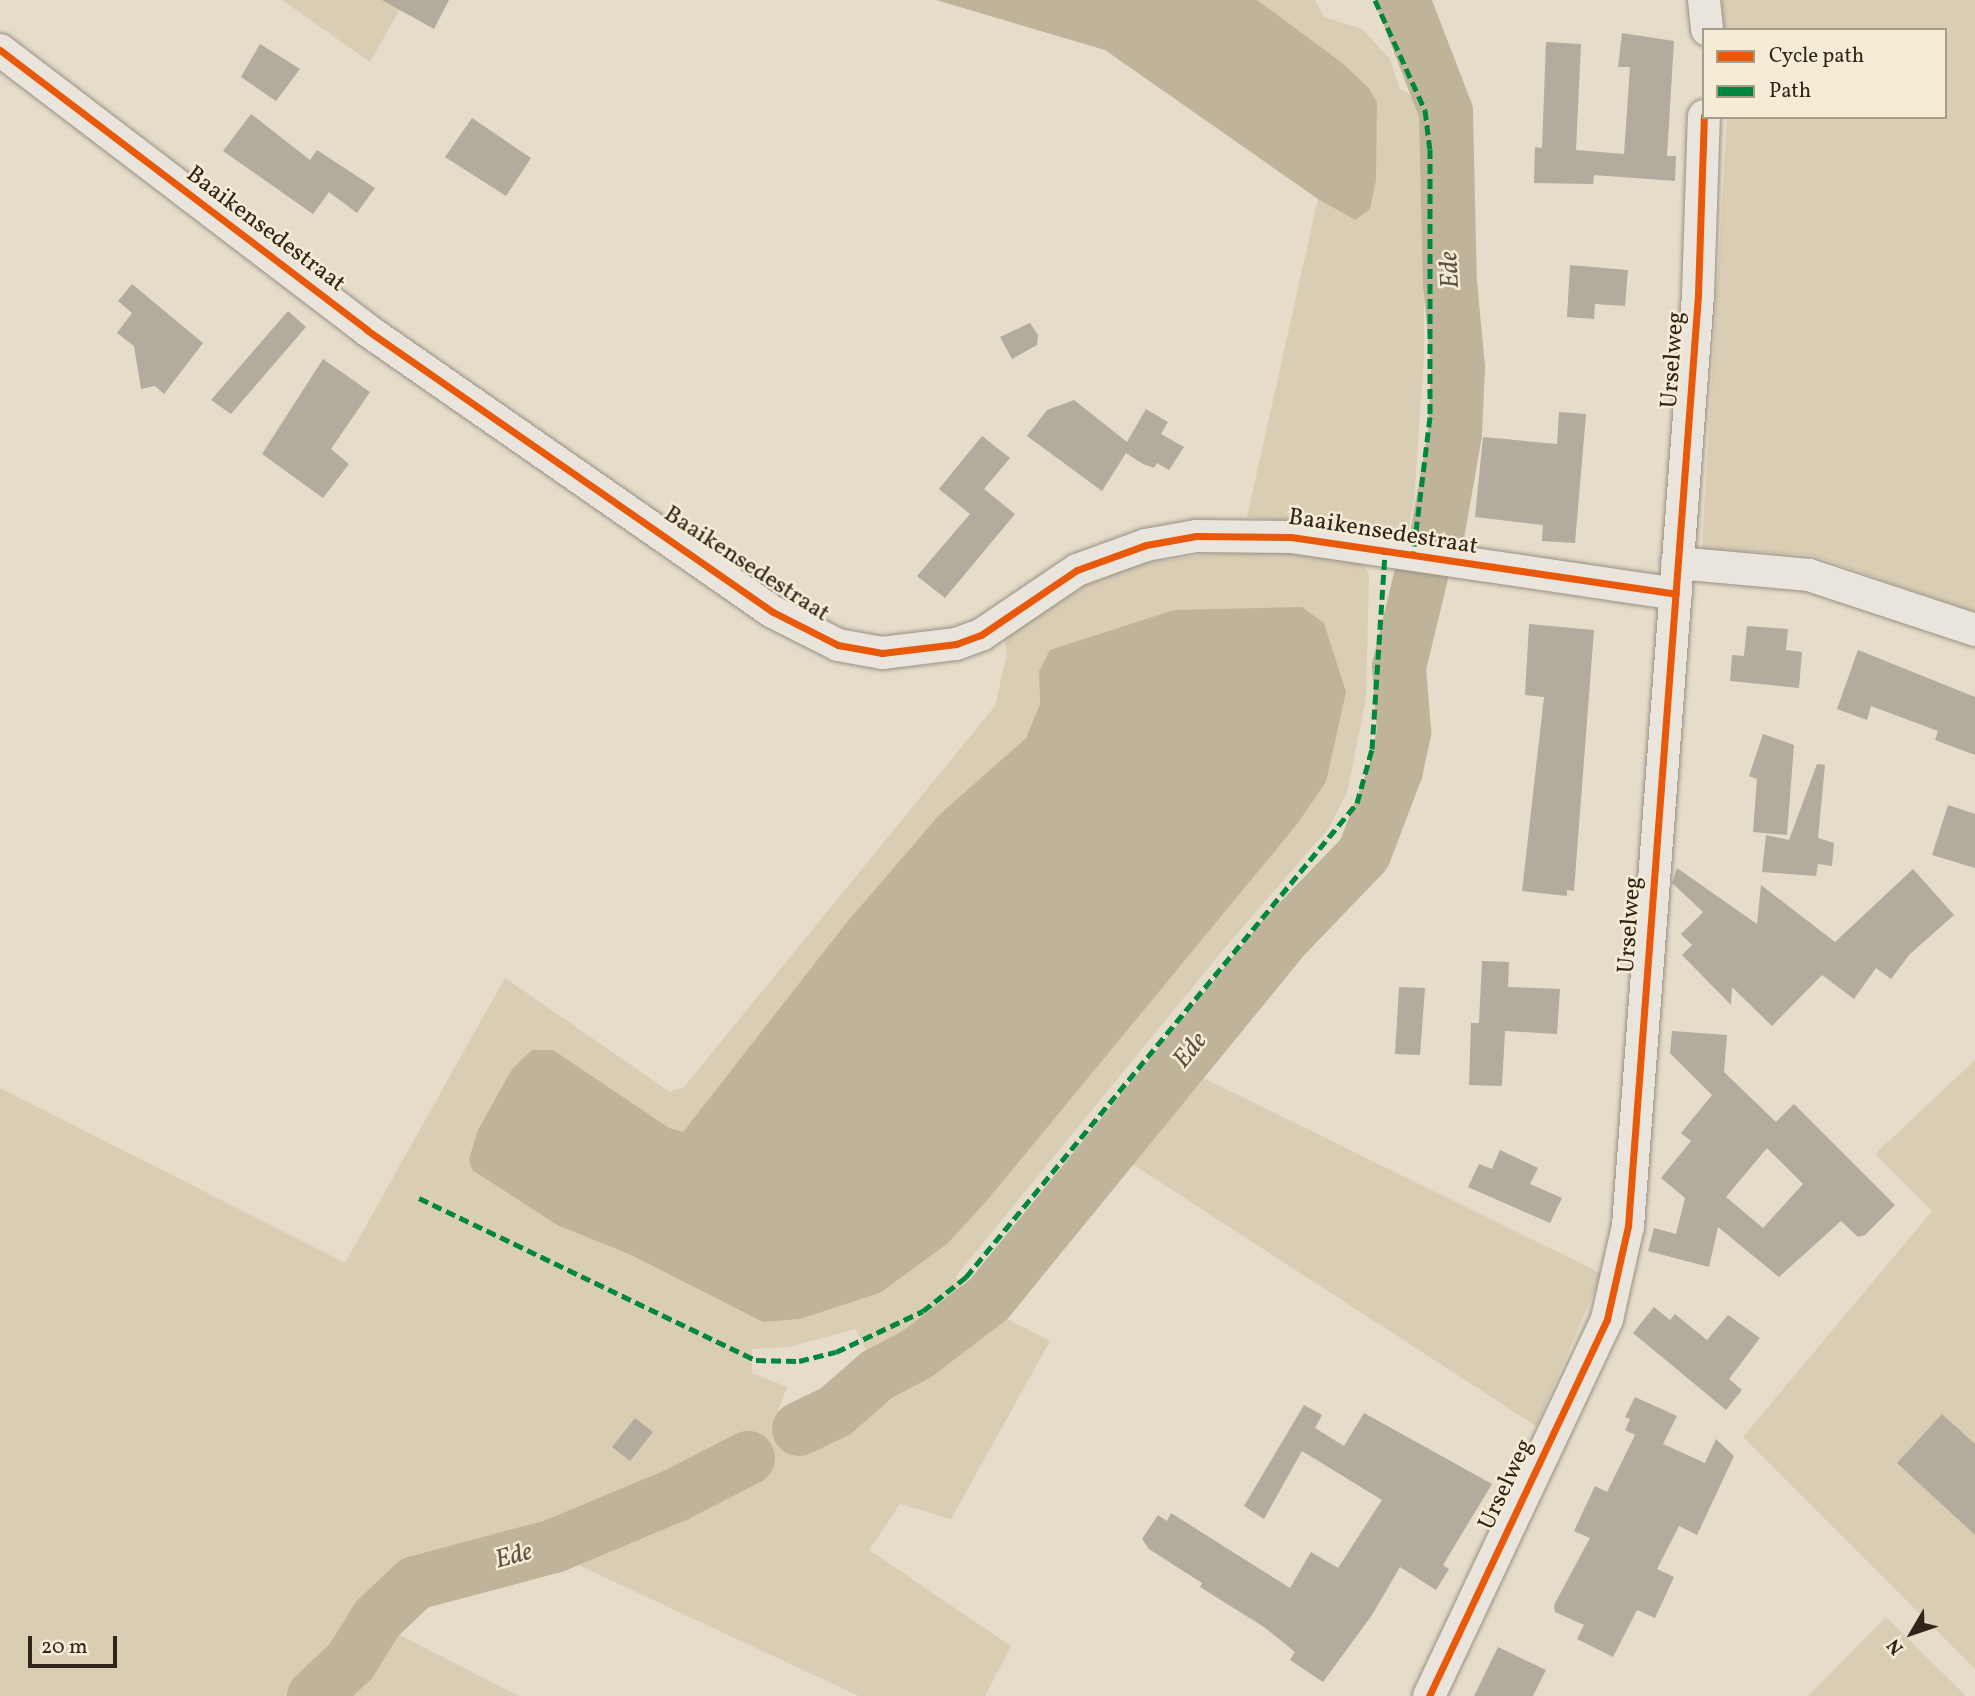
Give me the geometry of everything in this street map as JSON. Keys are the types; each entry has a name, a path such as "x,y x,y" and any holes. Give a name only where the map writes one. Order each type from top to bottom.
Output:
{"street":[{"path":"1704,0 1707,28"},
{"name":"Baaikensedestraat","path":"0,50 367,330 773,612 838,645 882,653 956,644 981,635 1077,570 1146,545 1196,536 1290,537 1521,575 1676,594"},
{"name":"Urselweg","path":"1429,1696 1607,1319 1625,1239 1698,294 1704,119"},
{"path":"1677,563 1809,575 1975,630"}],"shaded area":[{"path":"282,0 405,0 370,62"},
{"path":"936,0 1257,0 1341,62 1368,87 1377,102 1376,180 1370,209 1355,220 1318,199 1105,50"},
{"path":"1257,0 1315,0 1324,17 1362,29 1390,59 1400,89 1416,98 1424,149 1424,356 1414,501 1408,531 1390,534 1247,517 1318,199 1355,220 1368,87"},
{"path":"1722,0 1975,0 1975,612 1811,555 1702,549 1727,119 1947,119 1947,28 1723,28"},
{"path":"1266,545 1362,563 1369,574 1366,698 1347,793 1329,828 1223,950 956,1276 967,1296 1163,1058 1602,1274 1536,1426 1123,1158 1007,1319 1050,1341 951,1519 900,1504 869,1550 1011,1646 985,1696 859,1696 540,1547 415,1593 382,1626 519,1696 0,1696 0,1088 345,1263 505,978 670,1092 684,1087 995,706 1007,654 1003,632 1070,591 1134,565","holes":["1039,671 1326,782 1298,823 947,1244 880,1293 800,1319 763,1322 631,1255 557,1225 472,1170 478,1130 495,1101 683,1132 847,922 939,815 1026,738 1040,704","855,1329 875,1365 799,1426 777,1413 787,1387 752,1373 752,1349 789,1347"]},
{"path":"1302,607 1324,623 1346,692 1326,782 1298,823 984,1204 947,1244 880,1293 800,1319 763,1322 631,1255 557,1225 472,1170 469,1159 478,1130 512,1069 532,1050 553,1050 669,1128 683,1132 847,922 939,815 1026,738 1040,704 1039,671 1050,650 1174,610"},
{"path":"1975,1060 1975,1669 1743,1437 1932,1211 1875,1154"},
{"path":"1886,1617 1966,1696 1808,1696"}],"building":[{"path":"382,0 449,0 434,29"},
{"path":"1622,33 1674,41 1667,156 1676,156 1675,181 1594,175 1593,184 1534,183 1535,147 1542,148 1546,42 1581,44 1576,150 1624,154 1630,67 1618,67"},
{"path":"260,44 300,69 276,101 241,77"},
{"path":"251,114 310,160 317,150 375,188 357,213 329,192 313,214 223,151"},
{"path":"472,118 531,158 506,196 445,157"},
{"path":"1570,265 1628,270 1625,306 1595,304 1594,319 1567,317"},
{"path":"132,284 203,343 164,394 155,386 141,389 134,346 117,333 132,313 118,301"},
{"path":"288,311 306,327 231,414 211,400"},
{"path":"1030,323 1038,335 1037,345 1012,359 1000,337"},
{"path":"323,359 370,392 331,449 349,464 323,498 262,454"},
{"path":"1074,400 1127,442 1146,409 1168,422 1161,434 1184,447 1169,470 1157,463 1154,468 1143,464 1126,453 1102,491 1027,436 1047,410"},
{"path":"1559,412 1586,414 1575,543 1542,541 1543,525 1475,517 1483,437 1557,444"},
{"path":"982,436 1010,458 984,489 1015,514 945,598 917,576 970,514 939,489"},
{"path":"1529,624 1594,630 1574,891 1567,890 1567,896 1522,891 1544,697 1525,695"},
{"path":"1747,626 1788,629 1786,650 1802,652 1799,688 1730,681 1732,655 1744,656"},
{"path":"1858,650 1975,697 1975,755 1935,740 1938,731 1871,706 1867,720 1837,709"},
{"path":"1763,734 1794,745 1787,835 1753,832 1757,779 1749,776"},
{"path":"1817,764 1825,765 1818,838 1834,843 1832,866 1818,864 1816,876 1762,872 1766,835 1789,840"},
{"path":"1948,805 1975,814 1975,868 1932,855"},
{"path":"1677,868 1757,924 1761,885 1835,942 1913,869 1954,915 1910,954 1891,979 1876,968 1854,999 1822,975 1772,1026 1732,987 1731,1005 1682,955 1692,945 1681,934 1703,912 1672,883"},
{"path":"1482,961 1509,962 1508,987 1560,989 1557,1034 1505,1031 1502,1086 1469,1085 1471,1023 1479,1023"},
{"path":"1399,987 1425,988 1420,1055 1395,1054"},
{"path":"1672,1031 1727,1035 1724,1072 1776,1122 1794,1104 1895,1205 1865,1235 1858,1237 1841,1221 1779,1277 1718,1227 1709,1267 1648,1251 1654,1228 1676,1234 1685,1198 1661,1178 1691,1141 1681,1133 1712,1095 1670,1053","holes":["1767,1148 1803,1184 1763,1228 1726,1197"]},
{"path":"1500,1150 1538,1168 1530,1184 1562,1198 1550,1223 1468,1187 1479,1164 1492,1169"},
{"path":"1654,1307 1670,1320 1675,1314 1707,1340 1728,1315 1760,1338 1729,1379 1742,1390 1726,1410 1633,1333"},
{"path":"1635,1397 1677,1416 1663,1444 1705,1463 1716,1439 1734,1456 1697,1535 1679,1526 1657,1569 1674,1577 1655,1618 1637,1610 1613,1657 1577,1639 1584,1625 1555,1612 1554,1605 1590,1538 1574,1531 1595,1486 1607,1492 1635,1435 1625,1430 1630,1419 1625,1417"},
{"path":"1304,1405 1322,1415 1315,1428 1344,1446 1364,1413 1492,1484 1443,1565 1449,1569 1436,1590 1400,1567 1372,1615 1323,1682 1290,1660 1295,1652 1264,1627 1200,1587 1202,1583 1149,1549 1142,1539 1158,1515 1167,1521 1171,1513 1290,1588 1311,1552 1338,1568 1382,1500 1302,1451 1264,1519 1244,1506"},
{"path":"1942,1414 1975,1444 1975,1535 1897,1463"},
{"path":"635,1418 653,1432 630,1461 612,1447"},
{"path":"1498,1647 1546,1670 1533,1696 1474,1696"}],"waterway":[{"name":"Ede","path":"1403,0 1446,112 1450,283 1458,367 1455,434 1435,547"},
{"name":"Ede","path":"799,1429 836,1411 877,1375 917,1354 988,1300 1287,934 1364,854 1396,770 1404,731 1399,667 1421,576"},
{"name":"Ede","path":"314,1696 351,1661 377,1619 415,1583 554,1546 676,1495 748,1458"}],"marked path":[{"path":"1375,0 1425,110 1430,149 1430,417 1413,556"},
{"path":"419,1198 756,1360 799,1361 836,1352 923,1311 966,1277 1357,803 1372,749 1385,551"}],"cycle path":[{"path":"0,50 367,330 773,612 838,645 882,653 956,644 981,635 1077,570 1146,545 1196,536 1291,537 1676,594"},
{"path":"1429,1696 1607,1319 1628,1226 1698,294 1704,119"}]}
